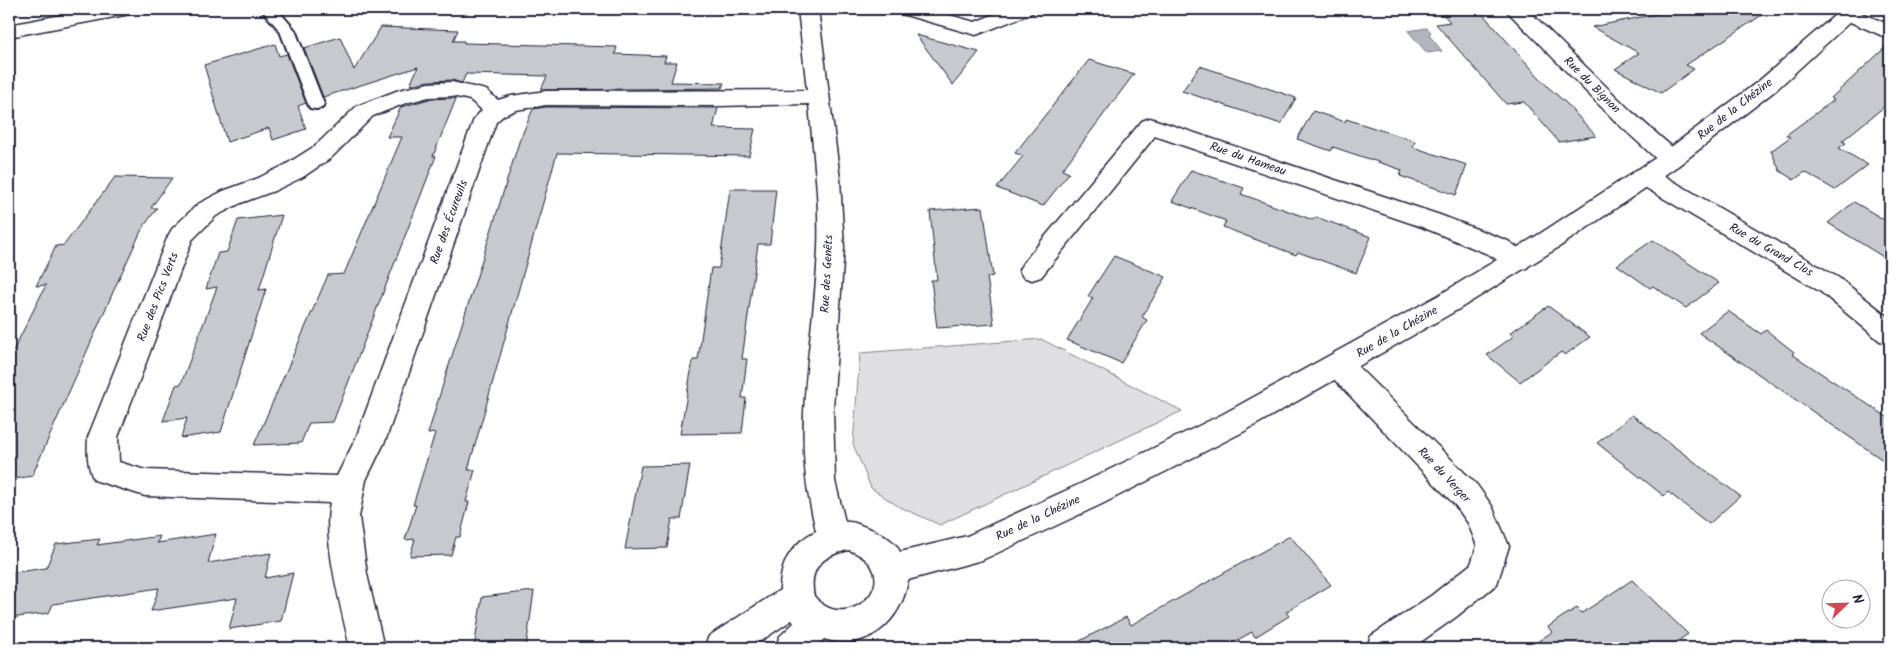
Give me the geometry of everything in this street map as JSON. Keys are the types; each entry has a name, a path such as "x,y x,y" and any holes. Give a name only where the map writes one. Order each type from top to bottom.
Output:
{"street":[{"path":"9,31 125,9"},
{"name":"Rue des Genêts","path":"808,9 828,179 831,248 818,408 820,481 834,538"},
{"path":"905,9 976,29 1025,9"},
{"name":"Rue du Bignon","path":"1515,9 1624,117 1671,158"},
{"path":"1851,12 1890,33"},
{"name":"Rue de la Chézine","path":"892,569 971,550 1092,494 1224,428 1338,365 1518,260 1645,176 1768,85 1851,12"},
{"name":"Rue des Pics Verts","path":"349,490 279,490 145,483 105,472 102,454 103,437 181,236 207,210 232,197 294,171 323,152 365,111 399,97 429,90 452,89 478,95 496,110"},
{"path":"496,110 512,103 546,98 718,99 819,97"},
{"name":"Rue des Écureuils","path":"367,648 351,574 343,517 351,480 371,439 486,119 496,110"},
{"name":"Rue du Hameau","path":"1032,270 1150,126 1431,221 1499,248 1518,260"},
{"name":"Rue du Grand Clos","path":"1645,176 1830,285 1890,333"},
{"name":"Rue du Verger","path":"1338,365 1466,495 1481,516 1493,546 1485,574 1444,606 1383,648"},
{"path":"849,536 870,542 886,556 892,569 892,584 888,599 879,611 866,621 850,626 833,626 808,609 796,582 799,568 808,554 813,549 834,538 849,536"},
{"path":"721,648 808,609"},
{"path":"792,648 808,609"}],"lane":[{"path":"269,9 287,30 316,104"}],"shaded area":[{"path":"1427,28 1431,32 1429,35 1442,51 1427,53 1408,31"},
{"path":"1041,339 1182,411 940,525 898,506 871,488 853,444 860,353"}],"building":[{"path":"1681,9 1771,9 1686,65 1694,69 1661,93 1615,69 1639,53 1592,27"},
{"path":"1479,10 1548,87 1565,102 1596,136 1559,142 1524,102 1506,104 1436,24 1450,22 1443,14"},
{"path":"381,27 458,30 453,41 464,41 464,43 617,47 615,54 666,56 664,62 677,62 671,82 724,83 722,88 541,90 547,76 466,74 462,83 452,80 429,81 410,85 418,67 323,97 304,48 340,37 354,70"},
{"path":"916,35 979,52 953,85"},
{"path":"1890,43 1890,102 1842,141 1846,143 1839,148 1868,165 1835,190 1805,172 1794,180 1780,171 1771,151 1790,137 1786,135 1834,100 1831,98"},
{"path":"275,44 279,56 287,54 306,103 298,106 306,129 273,140 269,128 227,142 204,65"},
{"path":"1089,60 1134,74 1062,170 1069,173 1043,206 997,188 1023,156 1015,153"},
{"path":"1200,66 1296,98 1281,124 1182,91"},
{"path":"429,99 456,99 433,156 436,156 333,422 309,423 301,443 254,445 328,275 344,274 402,137 387,137 401,107"},
{"path":"546,107 718,108 713,128 755,129 749,156 557,153 468,470 475,470 466,502 469,502 460,537 456,537 451,555 410,556 415,539 405,540 416,505 413,505 435,433 428,434 435,410 519,142 533,109"},
{"path":"1313,111 1345,122 1346,119 1415,141 1413,147 1467,165 1456,195 1400,176 1402,170 1333,147 1331,151 1297,139"},
{"path":"1191,170 1244,188 1241,194 1313,220 1316,217 1371,237 1356,273 1298,252 1296,255 1223,227 1226,221 1172,201"},
{"path":"115,177 172,178 151,208 157,208 142,229 32,476 9,480 9,359 46,285 36,286 56,246 64,245"},
{"path":"730,189 776,189 770,244 758,244 742,359 747,359 742,398 746,398 742,433 680,434 693,360 698,360 711,268 719,268"},
{"path":"1854,202 1890,223 1890,261 1828,223"},
{"path":"983,207 993,276 987,277 994,324 937,328 931,280 937,280 930,211"},
{"path":"282,215 259,290 266,289 221,432 181,438 187,418 163,421 176,385 181,384 217,287 206,289 218,253 227,252 238,220"},
{"path":"1653,240 1719,283 1686,308 1653,286 1650,288 1617,265"},
{"path":"1114,256 1166,277 1142,317 1147,320 1121,363 1067,340 1093,298 1088,296"},
{"path":"1548,306 1590,337 1565,355 1561,352 1520,382 1487,355 1514,336 1510,333"},
{"path":"1728,311 1761,334 1766,330 1794,352 1792,354 1890,419 1890,465 1699,333"},
{"path":"1632,415 1740,496 1709,524 1668,492 1664,496 1597,443"},
{"path":"690,465 681,519 672,519 667,548 625,549 641,466"},
{"path":"216,534 208,563 271,553 265,578 293,573 281,621 229,629 237,598 151,611 159,588 53,604 49,613 9,618 9,573 46,568 56,544 100,539 97,545 160,536 157,543"},
{"path":"1290,536 1331,585 1286,612 1289,616 1255,637 1252,632 1223,648 1066,648 1126,617 1131,625"},
{"path":"1632,580 1688,634 1668,648 1528,648 1552,632 1548,627 1562,617 1577,608 1582,613"},
{"path":"534,591 526,648 474,648 482,597"}]}
